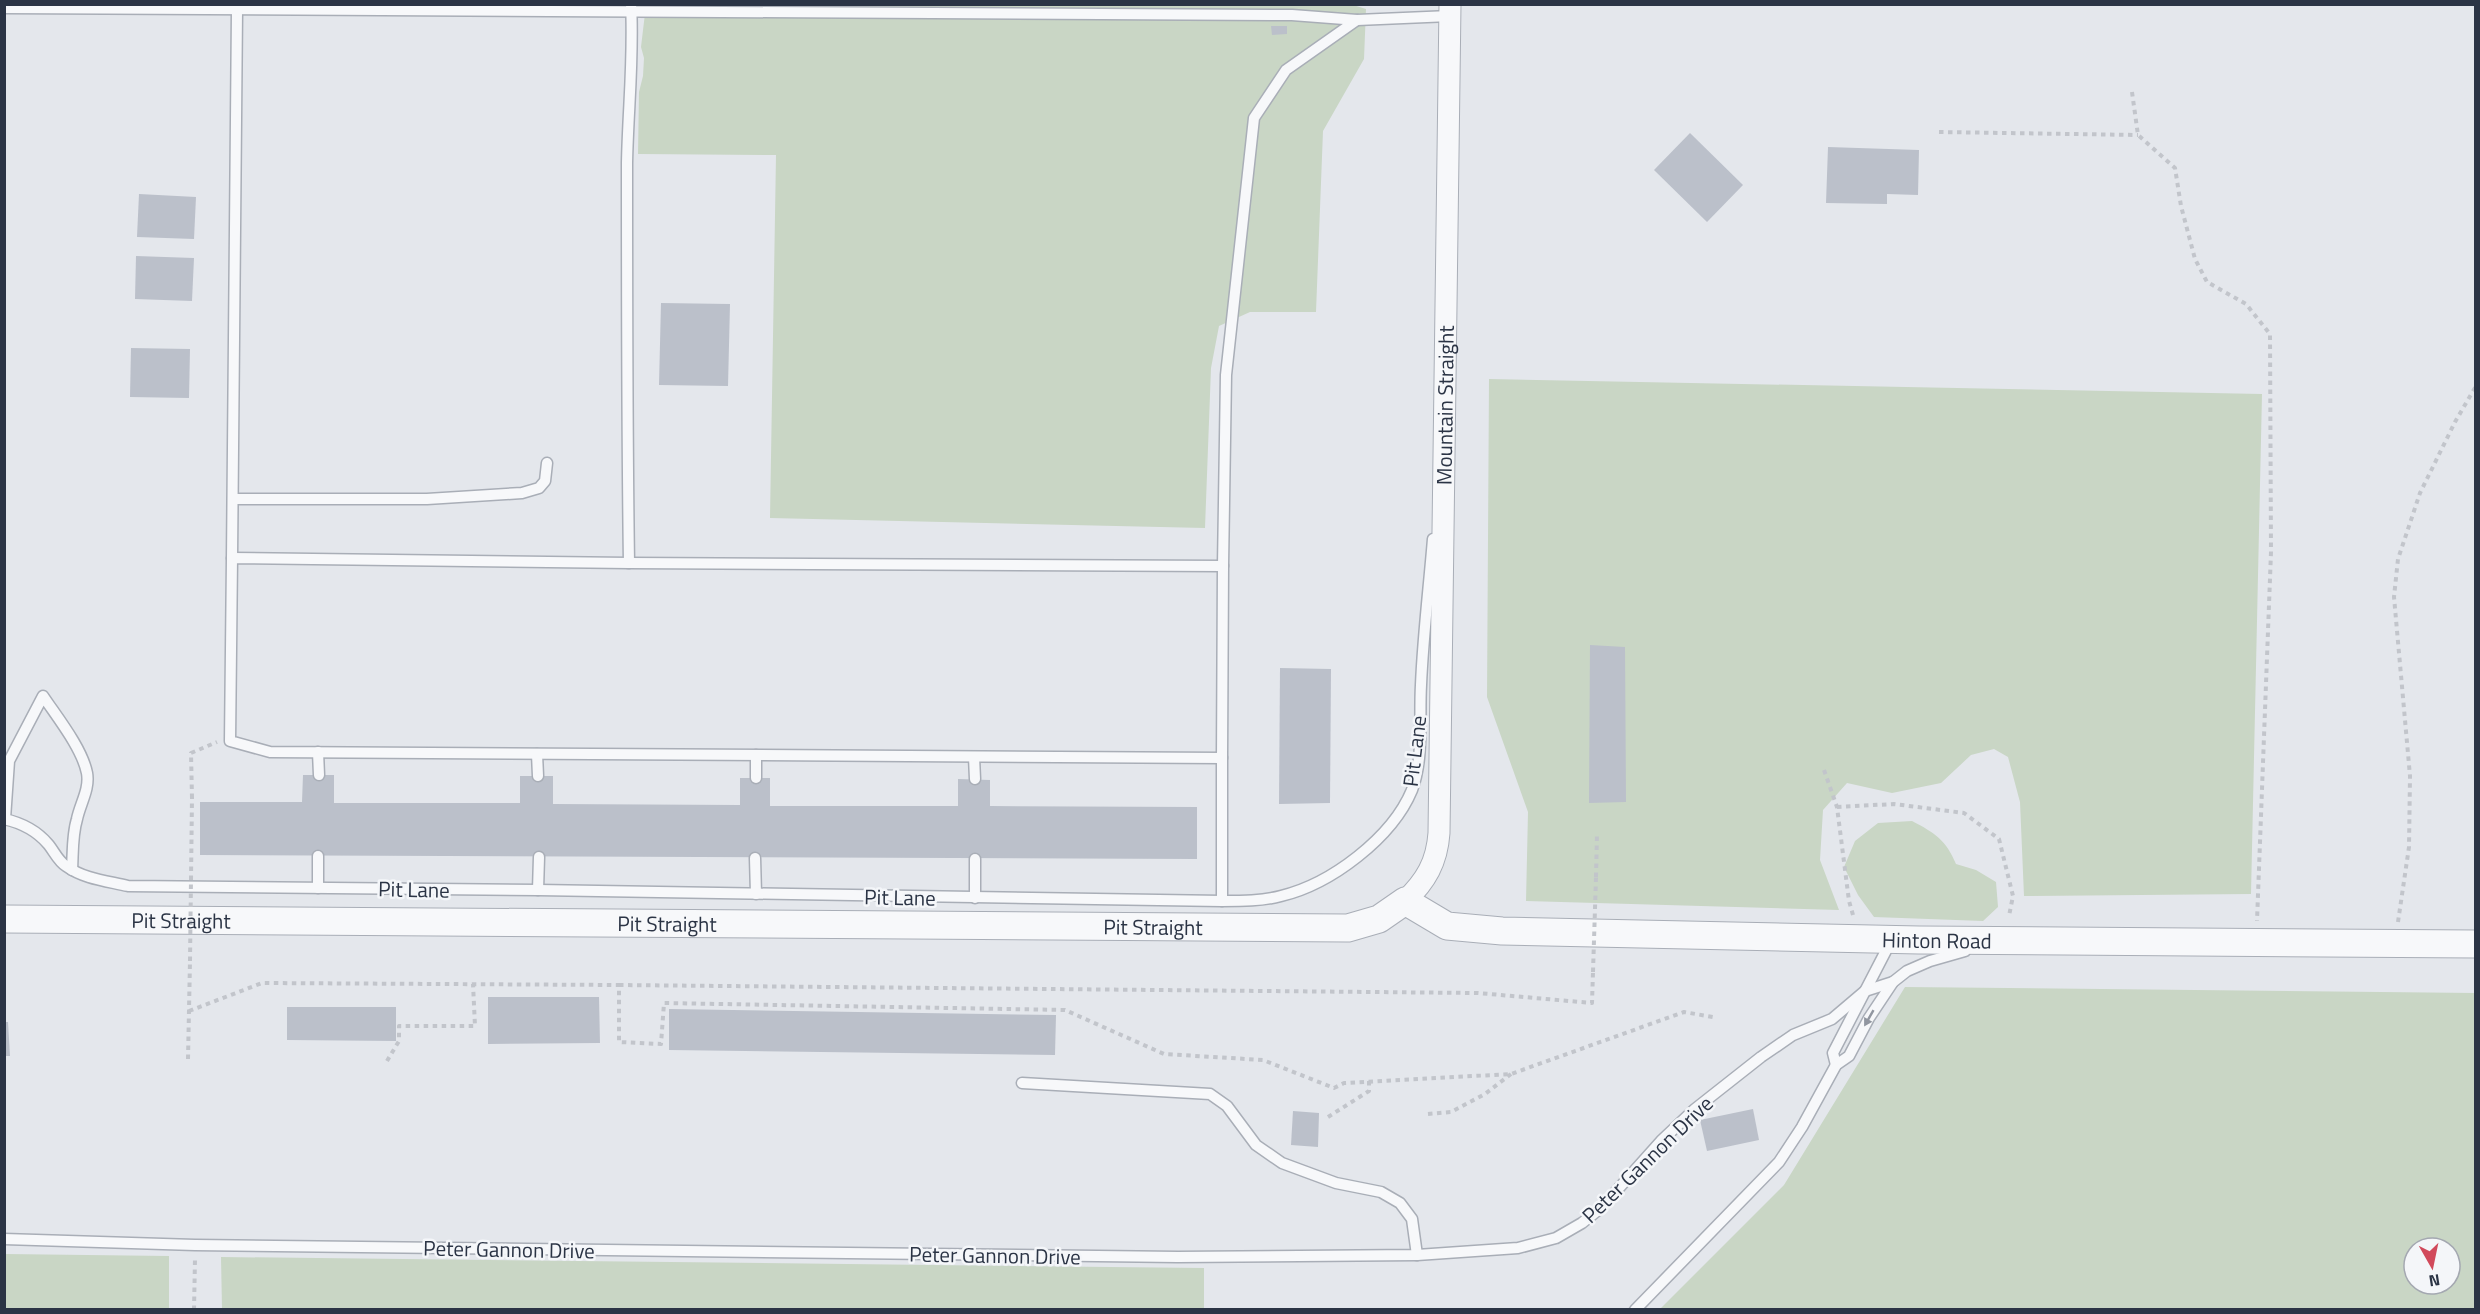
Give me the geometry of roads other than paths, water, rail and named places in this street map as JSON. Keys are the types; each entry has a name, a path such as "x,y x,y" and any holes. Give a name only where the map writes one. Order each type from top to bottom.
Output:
{"street":[{"name":"Mountain Straight","path":"1405,901 1420,885 1436,856 1440,806 1450,10"},
{"name":"Pit Straight","path":"4,919 1348,928 1368,924 1387,915 1405,901"},
{"name":"Hinton Road","path":"1405,901 1447,926 1502,931 1892,940 2475,944"}],"lane":[{"path":"4,8 1292,10 1356,20 1450,10"},
{"path":"629,563 627,342 631,8"},
{"path":"237,10 230,741 270,752 1222,758"},
{"path":"1222,901 1226,375 1254,118 1286,70 1356,20"},
{"name":"Pit Lane","path":"5,819 16,821 34,830 63,864 79,874 128,886 1222,901 1263,900 1282,896 1318,883 1352,861 1386,830 1412,788 1418,754 1421,685 1443,428"},
{"path":"233,499 427,499 522,493 539,488 545,481 547,463"},
{"path":"232,558 1223,566"},
{"path":"5,819 9,761 43,696 74,744 87,774 85,797 77,818 73,840 72,870"},
{"path":"318,752 319,775"},
{"path":"537,754 538,776"},
{"path":"756,755 756,778"},
{"path":"974,758 975,779"},
{"path":"318,856 318,888"},
{"path":"538,890 539,857"},
{"path":"755,858 756,894"},
{"path":"975,859 975,898"},
{"path":"1836,1065 1833,1053 1892,940"},
{"path":"1635,1310 1779,1162 1802,1127 1836,1065 1849,1056 1869,1018 1893,982 1907,971 1930,961 2005,941"},
{"name":"Peter Gannon Drive","path":"4,1239 195,1245 1178,1257 1417,1255 1518,1248 1556,1238 1582,1223 1602,1207 1661,1141 1703,1102 1761,1057 1793,1035 1832,1019 1865,991 1893,982"},
{"path":"1022,1083 1210,1095 1227,1106 1256,1144 1282,1163 1336,1183 1381,1192 1400,1203 1412,1219 1417,1255"}]}
